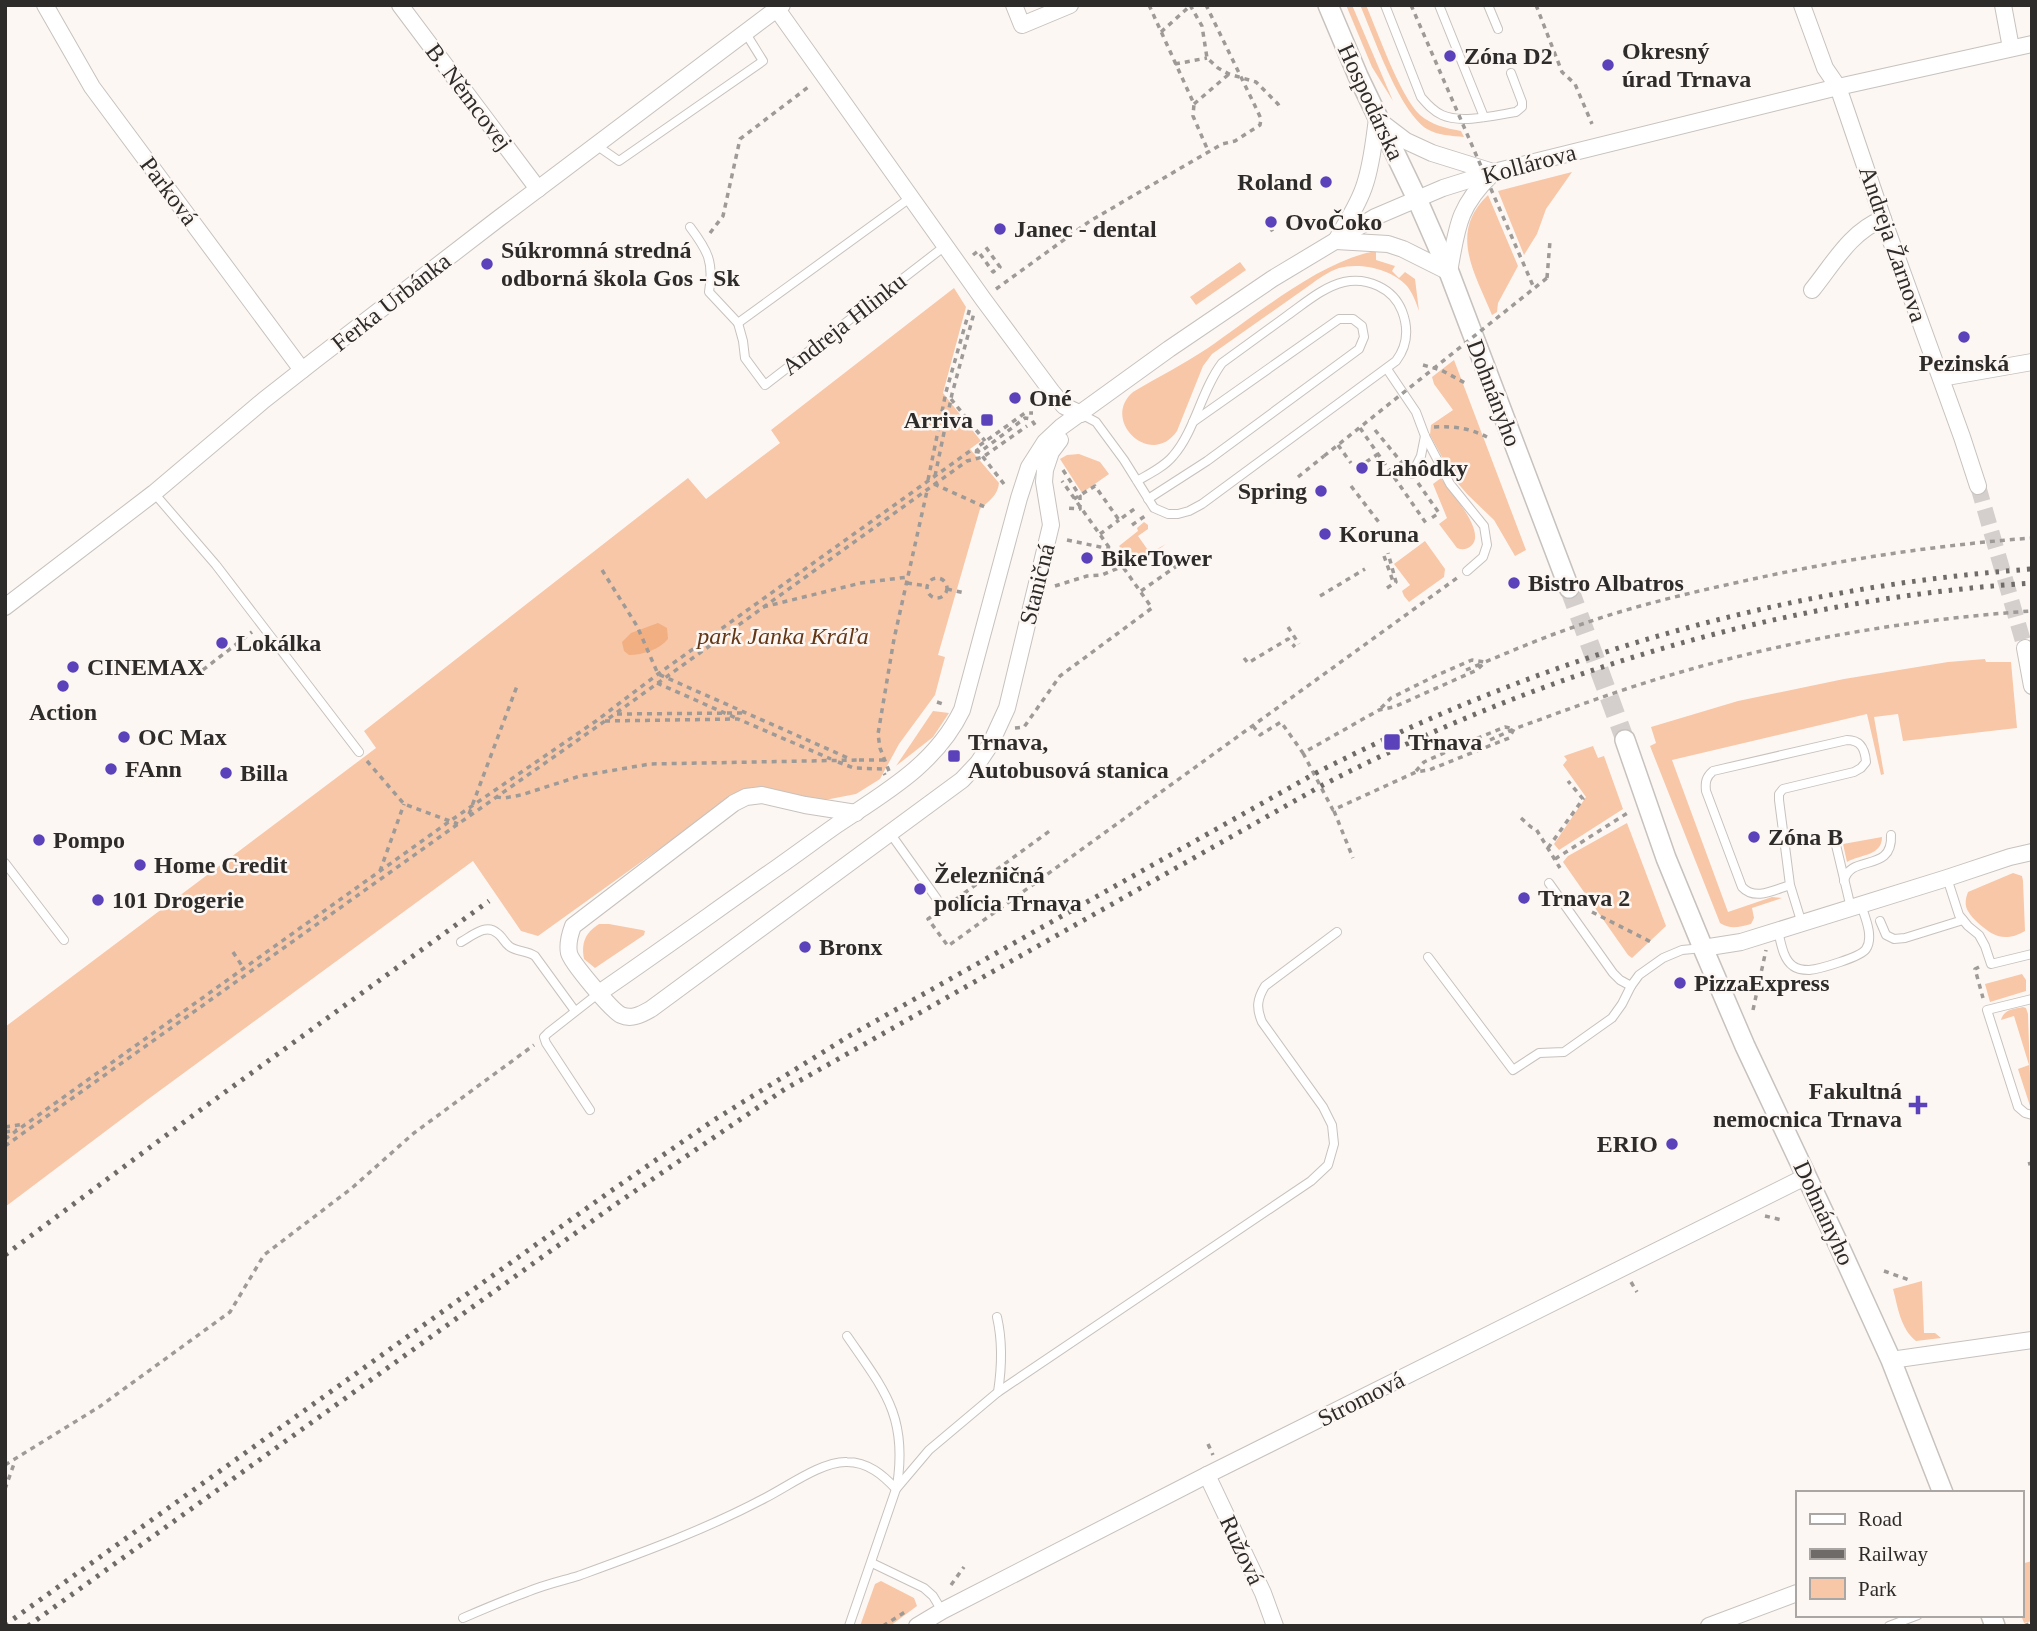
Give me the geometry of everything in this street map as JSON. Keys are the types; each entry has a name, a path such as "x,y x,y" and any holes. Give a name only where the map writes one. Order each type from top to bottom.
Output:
{"street":[{"name":"Parková","path":"45,5 92,87 302,370"},
{"name":"B. Němcovej","path":"400,5 538,189"},
{"path":"1014,5 1022,25 1070,5"},
{"name":"Hospodárska","path":"1328,5 1377,119 1416,199"},
{"name":"Andreja Žarnova","path":"1802,5 1825,68 1838,87 1978,486"},
{"path":"2003,5 2011,48"},
{"name":"Ferka Urbánka","path":"7,602 154,493 302,370 777,6"},
{"path":"777,6 945,246 1052,392 1064,406 1082,414"},
{"name":"Kollárova","path":"1082,414 1169,349 1272,279 1375,218 1443,188 1494,172 1838,87 2032,44"},
{"path":"1377,119 1406,141 1423,149 1494,172 1464,208 1457,227 1449,272 1404,249 1388,244 1336,241 1365,185 1377,119"},
{"name":"Dohnányho","path":"1416,199 1449,272 1569,588"},
{"path":"1812,290 1857,234 1883,219"},
{"path":"1941,379 2032,362"},
{"name":"Staničná","path":"599,993 896,785 938,749 953,729 962,710 1018,498 1029,467 1045,442 1061,427 1082,414"},
{"name":"Staničná","path":"856,813 762,795 747,797 734,803 573,926 569,954 611,1009 623,1016 637,1016 651,1009 962,780 990,745 1007,708 1051,526 1044,482 1048,459 1082,414"},
{"path":"2025,648 2032,686"},
{"name":"Dohnányho","path":"1625,740 1666,858 1703,948 1745,1046 1892,1360 1942,1491"},
{"path":"1703,948 1741,943 2032,852"},
{"name":"Stromová","path":"917,1626 1207,1475 1807,1175"},
{"path":"1892,1360 2032,1340"},
{"name":"Ružová","path":"1207,1475 1263,1593 1275,1626"},
{"path":"1709,1626 1796,1593"}],"lane":[{"path":"1385,5 1421,97 1444,117 1466,119 1516,112 1522,107 1522,102 1511,73"},
{"path":"1439,5 1484,117"},
{"path":"1488,5 1498,29"},
{"path":"596,145 618,161 764,61 745,32"},
{"path":"690,227 708,256 712,272 709,292 738,323 911,198"},
{"name":"Andreja Hlinku","path":"738,323 745,358 765,385 945,246"},
{"path":"1082,414 1096,422 1154,508 1168,514 1189,512 1396,361 1404,351 1407,337 1406,321 1400,305 1380,286 1362,281 1344,282 1324,290 1222,363 1211,377 1174,456 1137,481"},
{"path":"1147,499 1207,461 1359,349 1364,337 1362,326 1353,319 1339,319 1191,424"},
{"path":"1387,369 1416,412 1425,436 1450,484 1484,526 1487,545 1483,557 1467,570"},
{"path":"1412,474 1421,456 1425,436"},
{"path":"154,493 216,565 359,752"},
{"path":"1790,885 1755,894 1742,887 1706,791 1708,776 1713,771 1855,740 1865,752 1866,762 1861,768 1783,789 1779,794 1790,885 1802,923"},
{"path":"890,833 937,899"},
{"path":"1844,881 1850,870 1883,858 1892,846 1891,835"},
{"path":"1778,931 1786,957 1791,965 1799,970 1810,970 1857,956 1866,949 1869,937 1844,881 1836,845"},
{"path":"5,863 64,940"},
{"path":"1947,878 1959,915 1979,935 1991,964 2032,954"},
{"path":"1549,883 1613,973 1631,986"},
{"path":"1880,921 1886,935 1894,939 1963,920"},
{"path":"461,942 482,929 496,931 509,947 535,956 575,1011"},
{"path":"896,1489 929,1450 984,1402 1311,1181 1328,1165 1334,1144 1332,1125 1323,1107 1262,1022 1257,1010 1258,998 1265,986 1337,932"},
{"path":"1428,957 1513,1070 1539,1053 1564,1052 1612,1018 1639,975 1663,958 1682,950 1703,948"},
{"path":"590,1110 544,1037 599,993"},
{"path":"2032,999 1987,1010 2018,1107 2032,1115"},
{"path":"998,1317 1002,1339 1002,1369 998,1392"},
{"path":"847,1336 886,1393 896,1419 901,1463 896,1489 849,1626"},
{"path":"463,1618 529,1591 661,1545 753,1504 822,1468 838,1463 866,1465 884,1476 896,1489"},
{"path":"872,1563 924,1588 933,1596 942,1611"},
{"path":"1889,1626 1913,1617"}],"path":[{"path":"1149,5 1194,104 1193,116 1209,153"},
{"path":"994,290 1090,221 1222,144 1235,141 1260,125 1261,119 1257,110 1206,5"},
{"path":"1411,5 1534,288"},
{"path":"1536,5 1562,72 1575,84 1592,124"},
{"path":"1161,32 1190,6 1202,26 1207,58 1229,74 1256,82 1281,110"},
{"path":"1175,64 1207,58"},
{"path":"1194,104 1229,74"},
{"path":"702,243 723,216 740,139 811,85"},
{"path":"1270,227 1273,232"},
{"path":"1298,477 1547,278 1550,241"},
{"path":"973,255 978,251 986,245 1000,267 993,272 978,251"},
{"path":"928,482 946,392 969,309 973,309 934,484"},
{"path":"1423,365 1441,370 1467,384"},
{"path":"951,399 985,442"},
{"path":"5,1139 615,714 967,461 985,442 1025,413 1033,413"},
{"path":"5,1146 450,821 596,721 970,451 976,450 1025,418 1031,419 1036,428"},
{"path":"967,461 983,457 1027,426"},
{"path":"1422,427 1453,426 1474,430 1487,437"},
{"path":"1360,428 1428,526"},
{"path":"1338,445 1352,463"},
{"path":"976,450 1004,484"},
{"path":"1366,462 1378,454"},
{"path":"1057,462 1080,496 1080,509"},
{"path":"1007,725 1019,729 1024,726 1060,676 1152,608 1057,473"},
{"path":"934,484 988,508"},
{"path":"1074,499 1095,486 1119,520"},
{"path":"1352,486 1381,525"},
{"path":"890,773 877,734 894,639 927,489"},
{"path":"1059,508 1080,509"},
{"path":"1100,534 1134,510"},
{"path":"1132,526 1142,519"},
{"path":"1402,532 1408,540"},
{"path":"1466,670 1573,627 1710,588 1858,558 1944,545 2032,538"},
{"path":"1067,540 1112,549"},
{"path":"1386,555 1396,582 1387,588"},
{"path":"1141,591 1181,563"},
{"path":"1055,586 1087,576 1102,575 1123,566"},
{"path":"1320,596 1364,569"},
{"path":"602,570 637,626 658,674 845,758 859,760"},
{"path":"1051,830 929,919 948,946 1467,570"},
{"path":"761,608 861,583 908,577"},
{"path":"940,579 946,583 947,589 942,597 936,598 930,595 928,586 931,581 940,579"},
{"path":"907,583 928,586"},
{"path":"947,589 965,593"},
{"path":"1490,740 1602,697 1682,672 1778,648 1882,628 2032,611"},
{"path":"195,676 261,624"},
{"path":"1244,659 1248,663 1288,639 1297,645 1288,627"},
{"path":"1303,753 1379,710 1391,698 1435,676 1472,660 1485,662"},
{"path":"1379,710 1394,707 1477,670 1485,662"},
{"path":"650,680 833,760 854,768 882,769"},
{"path":"469,816 517,686"},
{"path":"615,714 744,713"},
{"path":"596,721 738,719"},
{"path":"1253,726 1260,735 1281,722 1303,753 1333,810 1353,858"},
{"path":"1416,772 1424,762 1468,742 1504,727 1514,729"},
{"path":"1333,810 1416,772 1429,770 1509,738 1514,729"},
{"path":"359,752 404,804 458,824"},
{"path":"487,796 504,798 521,795 580,776 650,764 885,760"},
{"path":"1548,848 1583,799 1568,780"},
{"path":"376,882 404,804"},
{"path":"1555,859 1629,812"},
{"path":"1521,818 1536,829 1560,868"},
{"path":"1592,912 1653,943"},
{"path":"1753,1010 1766,947"},
{"path":"233,952 246,971"},
{"path":"5,1465 99,1407 230,1312 264,1255 352,1188 414,1133 544,1037"},
{"path":"5,1129 27,1124"},
{"path":"5,1129 31,1128"},
{"path":"1759,1214 1782,1220"},
{"path":"1884,1271 1912,1281"},
{"path":"1631,1282 1637,1292"},
{"path":"1208,1444 1215,1458"},
{"path":"5,1489 16,1459"},
{"path":"951,1585 964,1567"},
{"path":"883,1626 909,1610"},
{"path":"2024,1626 2032,1623"}],"green space":[{"path":"1346,5 1352,5 1393,101 1372,67"},
{"path":"1360,5 1366,5 1397,79 1412,106 1429,121 1461,131 1464,137 1435,133 1417,120 1388,72"},
{"path":"1572,172 1546,209 1537,234 1524,255 1498,191"},
{"path":"1488,195 1518,266 1498,303 1497,312 1492,315 1473,269 1467,239 1469,224 1476,209"},
{"path":"1376,251 1376,260 1395,266 1392,271 1399,278 1405,272 1415,279 1419,311 1407,286 1393,275 1375,268 1356,266 1331,271 1212,354 1203,366 1177,431 1166,441 1155,445 1143,443 1126,427 1122,415 1124,403 1133,392 1199,354 1311,277 1355,256"},
{"path":"1240,262 1246,270 1196,305 1190,297"},
{"name":"park Janka Kráľa","path":"954,288 966,307 943,393 981,441 970,449 999,483 995,494 980,509 938,655 945,657 935,695 899,744 880,779 856,794 825,800 758,790 733,796 538,936 521,931 473,861 5,1207 5,1027 376,748 364,731 688,478 706,499 780,443 771,430"},
{"path":"1454,360 1526,550 1515,556 1494,520 1454,479 1430,435 1431,425 1453,410 1432,377"},
{"path":"1079,454 1100,462 1109,474 1082,493 1060,459"},
{"path":"1441,478 1465,511 1474,530 1475,538 1472,545 1466,549 1457,548 1439,524 1447,518 1433,484"},
{"path":"1144,522 1148,529 1138,536 1150,553 1166,544 1134,564 1119,546 1138,531 1137,528"},
{"path":"1425,541 1445,569 1444,577 1409,602 1402,591 1410,585 1394,564"},
{"path":"1985,659 1986,662 2011,662 2017,728 1903,741 1898,714 1874,717 1884,774 1881,775 1867,714 1672,760 1728,912 1772,897 1782,898 1752,908 1754,918 1751,924 1731,927 1720,923 1650,746 1656,743 1651,727 1738,701 1844,679 1948,662"},
{"path":"933,711 949,713 933,737 896,766"},
{"path":"1593,746 1598,758 1604,756 1623,809 1559,850 1554,844 1586,797 1563,765 1567,760 1564,756"},
{"path":"1627,823 1666,926 1632,958 1563,862 1568,856"},
{"path":"1882,837 1875,851 1847,862 1843,844"},
{"path":"2013,873 2022,876 2025,931 2004,937 1987,931 1976,921 1966,908 1966,897 1968,892"},
{"path":"599,924 645,931 644,935 595,968 584,959 583,948 587,935"},
{"path":"2022,974 2026,980 2026,991 1990,1002 1985,984"},
{"path":"2023,1007 2028,1014 2031,1109 2018,1069 2029,1065 2014,1016 2001,1020 2007,1012"},
{"path":"1922,1281 1924,1333 1935,1333 1941,1338 1916,1341 1903,1324 1893,1289"},
{"path":"2032,1561 2032,1621 2024,1623 2022,1617 2023,1563"},
{"path":"881,1581 914,1598 917,1606 890,1626 860,1626 875,1584"}],"shaded area":[{"path":"658,623 667,628 668,639 665,643 640,654 629,655 624,651 622,642 631,633"}],"tunnel":[{"path":"1978,486 2025,648"},
{"path":"1569,588 1625,740"}],"railway":[{"path":"5,1625 714,1120 849,1036 1314,774 1399,733 1486,696 1573,663 1662,635 1753,611 1845,592 1938,578 2032,569"},
{"path":"28,1626 616,1204 785,1089 1321,786 1490,708 1577,675 1666,647 1847,605 2032,583"},
{"path":"5,1255 489,901"}],"place":[{"name":"Zóna D2","path":"1450,56"},
{"name":"Okresný úrad Trnava","path":"1608,65"},
{"name":"Roland","path":"1326,182"},
{"name":"OvoČoko","path":"1271,222"},
{"name":"Janec - dental","path":"1000,229"},
{"name":"Súkromná stredná odborná škola Gos - Sk","path":"487,264"},
{"name":"Pezinská","path":"1964,337"},
{"name":"Oné","path":"1015,398"},
{"name":"Arriva","path":"987,420"},
{"name":"Lahôdky","path":"1362,468"},
{"name":"Spring","path":"1321,491"},
{"name":"Koruna","path":"1325,534"},
{"name":"BikeTower","path":"1087,558"},
{"name":"Bistro Albatros","path":"1514,583"},
{"name":"Lokálka","path":"222,643"},
{"name":"CINEMAX","path":"73,667"},
{"name":"Action","path":"63,686"},
{"name":"OC Max","path":"124,737"},
{"name":"Trnava","path":"1392,742"},
{"name":"Trnava, Autobusová stanica","path":"954,756"},
{"name":"FAnn","path":"111,769"},
{"name":"Billa","path":"226,773"},
{"name":"Zóna B","path":"1754,837"},
{"name":"Pompo","path":"39,840"},
{"name":"Home Credit","path":"140,865"},
{"name":"Železničná polícia Trnava","path":"920,889"},
{"name":"Trnava 2","path":"1524,898"},
{"name":"101 Drogerie","path":"98,900"},
{"name":"Bronx","path":"805,947"},
{"name":"PizzaExpress","path":"1680,983"},
{"name":"Fakultná nemocnica Trnava","path":"1918,1105"},
{"name":"ERIO","path":"1672,1144"}]}
